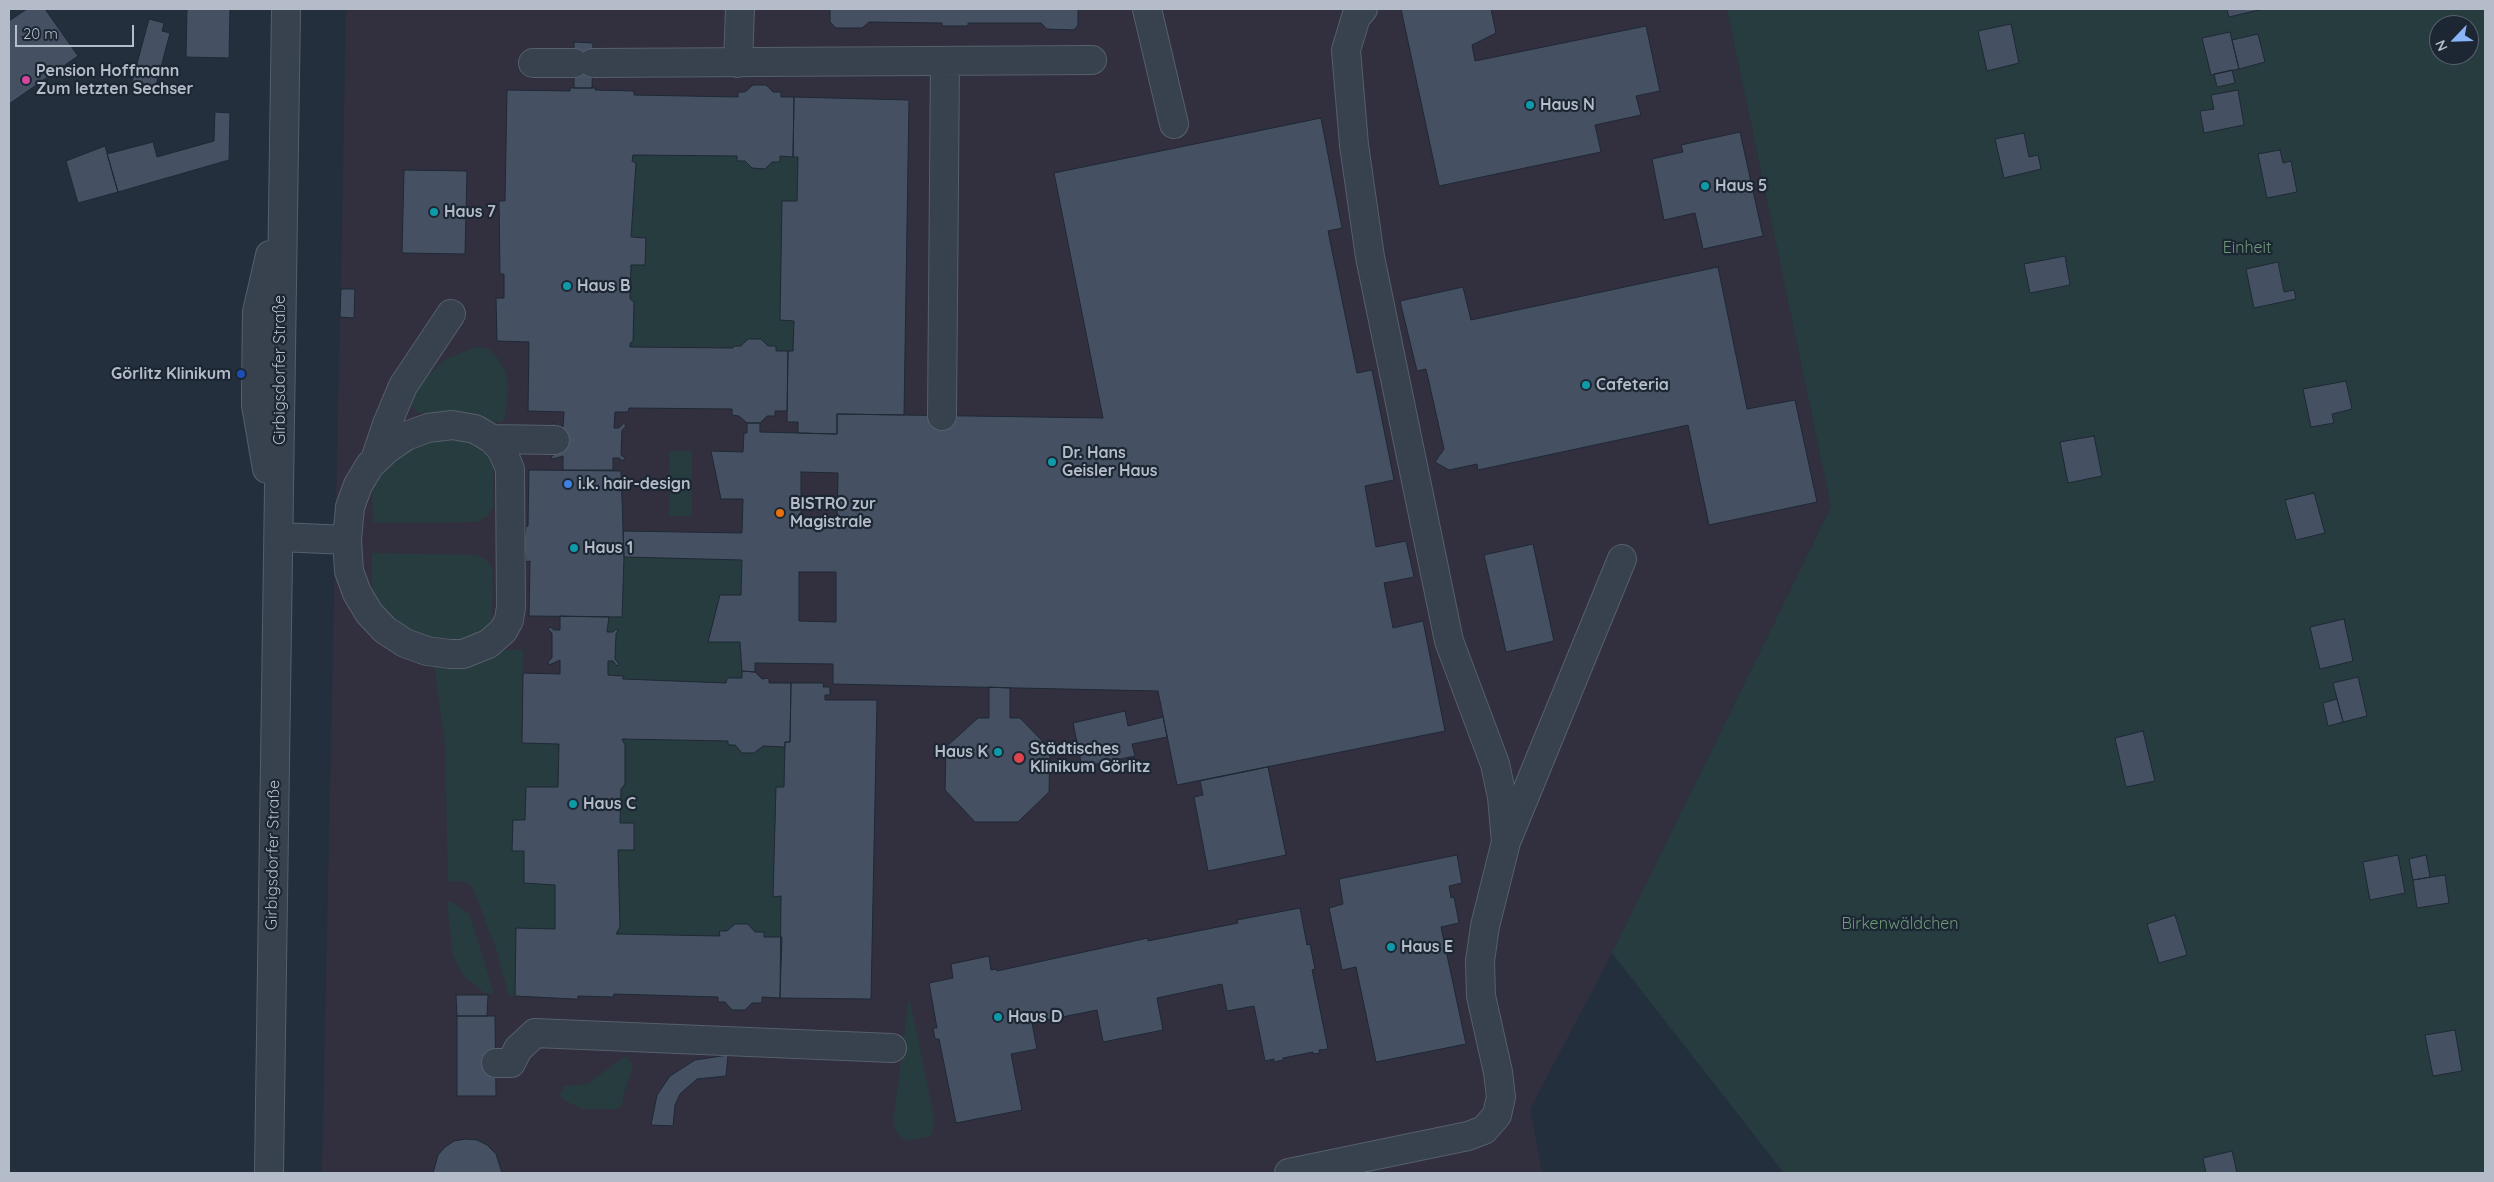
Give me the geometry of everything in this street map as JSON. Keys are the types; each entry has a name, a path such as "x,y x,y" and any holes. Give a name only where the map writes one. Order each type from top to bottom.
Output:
{"street":[{"name":"Girbigsdorfer Straße","path":"269,1173 280,537 282,202 286,9"},
{"path":"738,63 740,9"},
{"path":"1147,9 1174,124"},
{"path":"1363,9 1356,16 1346,50 1354,145 1370,257 1449,641 1495,764 1502,798 1506,842"},
{"path":"532,63 1092,60"},
{"path":"942,416 945,62"},
{"path":"375,460 387,424 404,386 451,314"},
{"path":"452,425 475,429 492,439 502,450 510,468 511,606 509,620 503,631 488,644 463,654 427,651 405,642 385,630 369,613 357,593 350,570 347,540 350,508 358,485 375,460 406,436 428,428 452,425"},
{"path":"492,439 555,440"},
{"path":"280,537 347,540"},
{"path":"1289,1173 1468,1136 1484,1130 1497,1115 1501,1097 1481,996 1480,961 1485,926 1506,842 1622,559"},
{"path":"496,1063 511,1063 522,1044 535,1033 892,1048"}],"shaded area":[{"name":"Städtisches Klinikum Görlitz","path":"346,9 1727,9 1831,507 1612,953 1530,1109 1542,1173 322,1173 340,317 354,318 341,289"}],"green space":[{"path":"1727,9 2485,9 2485,1173 1784,1173 1612,953 1831,507"},
{"path":"633,155 737,156 737,161 745,161 752,168 765,169 780,156 798,157 797,201 782,201 780,320 794,321 793,351 734,346 733,348 630,347 630,343 633,341 634,302 630,299 631,265 645,264 646,238 631,237 636,163 632,161"},
{"path":"476,347 489,349 496,356 505,371 508,387 505,418 500,423 460,412 417,413 410,401 417,386 444,360"},
{"path":"461,434 493,455 493,507 488,516 476,522 373,523 372,477 408,442"},
{"path":"670,451 692,451 692,516 669,516"},
{"path":"372,553 476,555 488,561 493,571 492,622 485,632 460,643 408,634 372,599"},
{"path":"624,557 742,560 741,595 720,595 708,641 740,642 742,678 727,678 726,683 623,679 623,676 608,675 608,661 613,661 617,666 619,664 615,659 616,634 618,630 607,632"},
{"path":"489,650 523,650 522,743 559,744 558,787 526,787 525,820 513,820 512,851 524,851 524,883 555,885 555,929 516,928 515,996 509,996 496,949 472,886 464,882 448,881 445,744 433,658"},
{"path":"622,739 728,741 728,745 735,745 742,753 754,753 763,746 785,747 784,787 776,787 773,897 781,896 782,937 764,937 764,932 720,931 720,936 616,934 620,926 618,850 633,850 634,823 620,823 621,789 625,784 625,746"},
{"path":"449,901 467,912 471,919 494,994 484,993 463,975 453,955 447,904"},
{"path":"909,996 935,1122 931,1136 909,1141 900,1137 893,1124"},
{"path":"626,1056 632,1063 632,1069 622,1105 618,1109 583,1109 565,1101 560,1095 564,1086 587,1084"}],"building":[{"name":"Pension Hoffmann Zum letzten Sechser","path":"27,9 45,9 78,56 9,104 9,21"},
{"path":"187,9 230,9 229,58 186,57"},
{"path":"830,9 1078,9 1078,25 1074,30 1047,29 1041,23 968,23 968,26 942,26 942,23 869,22 862,28 836,28 830,22"},
{"name":"Haus N","path":"1401,9 1491,9 1496,33 1472,45 1475,61 1646,26 1660,91 1636,96 1641,115 1595,125 1601,152 1439,186"},
{"path":"2227,9 2263,9 2229,17"},
{"path":"149,19 164,23 162,31 170,33 158,78 135,71"},
{"path":"2011,24 2019,63 1987,71 1978,31"},
{"path":"2230,32 2239,69 2211,75 2202,38"},
{"path":"2258,34 2265,62 2239,69 2232,40"},
{"path":"574,42 593,43 592,88 574,88"},
{"path":"2232,70 2235,83 2217,87 2214,74"},
{"path":"135,71 158,78 154,92 131,85"},
{"name":"Haus B","path":"753,85 766,85 773,92 781,92 781,97 794,97 793,157 780,156 780,162 772,162 765,169 752,168 745,161 737,161 737,156 633,155 632,161 636,163 631,237 646,238 645,265 631,265 630,299 634,302 633,341 630,343 630,347 733,348 734,346 741,346 748,339 761,339 768,346 776,346 776,351 788,351 787,411 775,411 775,416 767,416 760,423 747,423 739,416 732,415 732,409 629,408 628,412 615,412 614,428 619,428 624,423 626,426 622,430 621,455 625,458 623,461 619,458 613,458 613,470 563,470 563,456 553,459 551,457 555,454 555,429 552,425 553,423 563,427 564,412 528,411 529,342 497,341 496,298 504,298 504,274 500,274 499,201 505,201 507,90 570,91 570,88 596,88 595,90 634,91 634,95 738,97 738,92 745,92"},
{"path":"2238,90 2244,125 2204,133 2200,111 2214,109 2211,95"},
{"path":"794,97 909,100 904,415 837,414 837,434 798,433 798,422 787,422 788,351 793,351 794,321 780,320 782,201 797,201 798,157 793,157"},
{"path":"215,112 230,113 229,160 118,192 107,154 153,142 157,157 214,141"},
{"name":"Dr. Hans Geisler Haus","path":"1321,118 1342,228 1328,231 1357,373 1372,370 1394,480 1365,486 1376,547 1406,541 1414,577 1384,583 1393,628 1423,621 1445,731 1177,785 1158,691 833,684 833,664 755,663 755,672 742,671 740,642 708,642 720,595 741,595 742,560 624,557 623,531 742,533 743,499 721,499 711,451 743,452 744,433 747,433 747,423 760,423 760,432 837,434 837,414 1103,418 1054,173","holes":["801,472 838,473 837,523 801,522","799,572 836,572 836,622 799,621"]},
{"name":"Haus 5","path":"1740,132 1763,236 1703,249 1695,213 1664,220 1652,159 1683,152 1681,145"},
{"path":"2024,133 2029,157 2038,155 2041,169 2004,178 1995,139"},
{"path":"105,146 118,192 78,203 66,161"},
{"path":"2280,150 2283,163 2291,161 2297,192 2267,198 2258,154"},
{"name":"Haus 7","path":"404,170 467,171 465,254 402,253"},
{"path":"2065,256 2070,285 2030,293 2024,264"},
{"path":"2278,262 2284,292 2294,290 2296,299 2254,308 2246,269"},
{"name":"Cafeteria","path":"1718,267 1747,409 1795,400 1817,502 1709,525 1688,425 1478,470 1477,464 1449,470 1435,462 1444,449 1426,369 1417,371 1400,301 1463,287 1471,320"},
{"path":"341,289 355,289 354,318 340,317"},
{"path":"2346,381 2352,409 2332,414 2334,423 2311,427 2303,389"},
{"path":"2094,436 2102,476 2068,483 2060,442"},
{"name":"Haus 1","path":"529,470 621,471 624,557 622,617 529,616 530,561 526,562 524,543 526,526 528,526"},
{"path":"2314,493 2325,533 2296,540 2285,500"},
{"path":"1533,544 1554,641 1506,652 1484,555"},
{"name":"Haus C","path":"560,616 609,617 607,632 618,630 616,634 615,659 619,664 617,666 613,661 608,661 608,675 623,676 623,679 726,683 727,678 742,678 742,671 755,672 762,679 769,678 769,683 791,683 790,742 785,742 785,747 763,746 754,753 742,753 735,745 728,745 728,741 622,739 625,745 625,784 621,789 620,823 634,823 634,850 618,850 620,927 616,934 720,936 719,931 727,931 735,924 748,924 755,932 764,932 764,937 782,937 780,998 762,997 762,1003 752,1003 745,1010 732,1010 725,1002 718,1002 718,997 614,994 613,997 578,996 578,999 574,999 515,996 516,928 555,929 555,885 524,883 524,851 512,851 513,820 525,820 526,787 558,787 559,744 522,743 523,673 560,674 560,660 549,665 548,662 552,658 552,633 548,629 550,627 554,630 560,630"},
{"path":"2344,619 2353,661 2320,669 2310,627"},
{"path":"2358,677 2367,716 2343,722 2333,683"},
{"path":"791,683 824,683 823,687 830,687 830,695 825,695 825,700 877,700 871,999 780,998 781,896 773,897 776,787 784,787 785,742 790,742"},
{"name":"Haus K","path":"989,687 1010,688 1010,718 1020,718 1050,749 1049,792 1018,822 975,822 945,790 946,747 978,718 989,718"},
{"path":"2337,699 2343,722 2328,726 2323,703"},
{"path":"1125,711 1128,726 1163,717 1167,737 1132,744 1135,756 1082,767 1073,723"},
{"path":"2143,731 2155,781 2126,787 2115,738"},
{"path":"1268,767 1286,855 1208,871 1194,797 1203,795 1200,781"},
{"name":"Haus E","path":"1457,855 1462,883 1449,886 1451,898 1454,897 1459,923 1441,927 1466,1044 1376,1062 1356,967 1342,970 1329,908 1343,904 1339,879"},
{"path":"2398,855 2405,893 2370,900 2363,862"},
{"path":"2426,855 2430,877 2413,880 2409,859"},
{"path":"2445,875 2449,903 2417,908 2413,880"},
{"name":"Haus D","path":"1300,908 1307,945 1310,944 1315,969 1312,970 1328,1049 1319,1050 1320,1053 1313,1054 1313,1052 1283,1058 1283,1060 1274,1062 1274,1059 1265,1061 1254,1006 1227,1011 1222,984 1157,998 1163,1030 1103,1042 1097,1010 1032,1023 1037,1049 1011,1054 1022,1110 956,1123 939,1039 935,1039 933,1028 937,1028 929,983 953,978 951,964 989,956 991,970 997,969 997,971 1148,938 1148,941 1238,923 1237,920"},
{"path":"2175,915 2187,955 2159,963 2147,924"},
{"path":"456,995 488,995 487,1016 457,1016"},
{"path":"457,1016 495,1016 496,1096 457,1096"},
{"path":"2455,1030 2462,1071 2433,1076 2425,1035"},
{"path":"728,1055 726,1076 697,1079 680,1094 675,1105 673,1126 651,1125 657,1095 670,1076 695,1060"},
{"path":"477,1140 487,1145 496,1154 502,1173 433,1173 438,1155 445,1147 454,1141"},
{"path":"2232,1151 2237,1173 2206,1173 2203,1158"}],"place":[{"name":"Pension Hoffmann Zum letzten Sechser","path":"26,80"},
{"name":"Haus N","path":"1530,105"},
{"name":"Haus 5","path":"1705,186"},
{"name":"Haus 7","path":"434,212"},
{"name":"Haus B","path":"567,286"},
{"name":"Görlitz Klinikum","path":"241,374"},
{"name":"Cafeteria","path":"1586,385"},
{"name":"Dr. Hans Geisler Haus","path":"1052,462"},
{"name":"i.k. hair-design","path":"568,484"},
{"name":"BISTRO zur Magistrale","path":"780,513"},
{"name":"Haus 1","path":"574,548"},
{"name":"Haus K","path":"998,752"},
{"name":"Städtisches Klinikum Görlitz","path":"1019,758"},
{"name":"Haus C","path":"573,804"},
{"name":"Haus E","path":"1391,947"},
{"name":"Haus D","path":"998,1017"}],"park label":[{"name":"Einheit","path":"2247,248"},
{"name":"Birkenwäldchen","path":"1900,924"}]}
